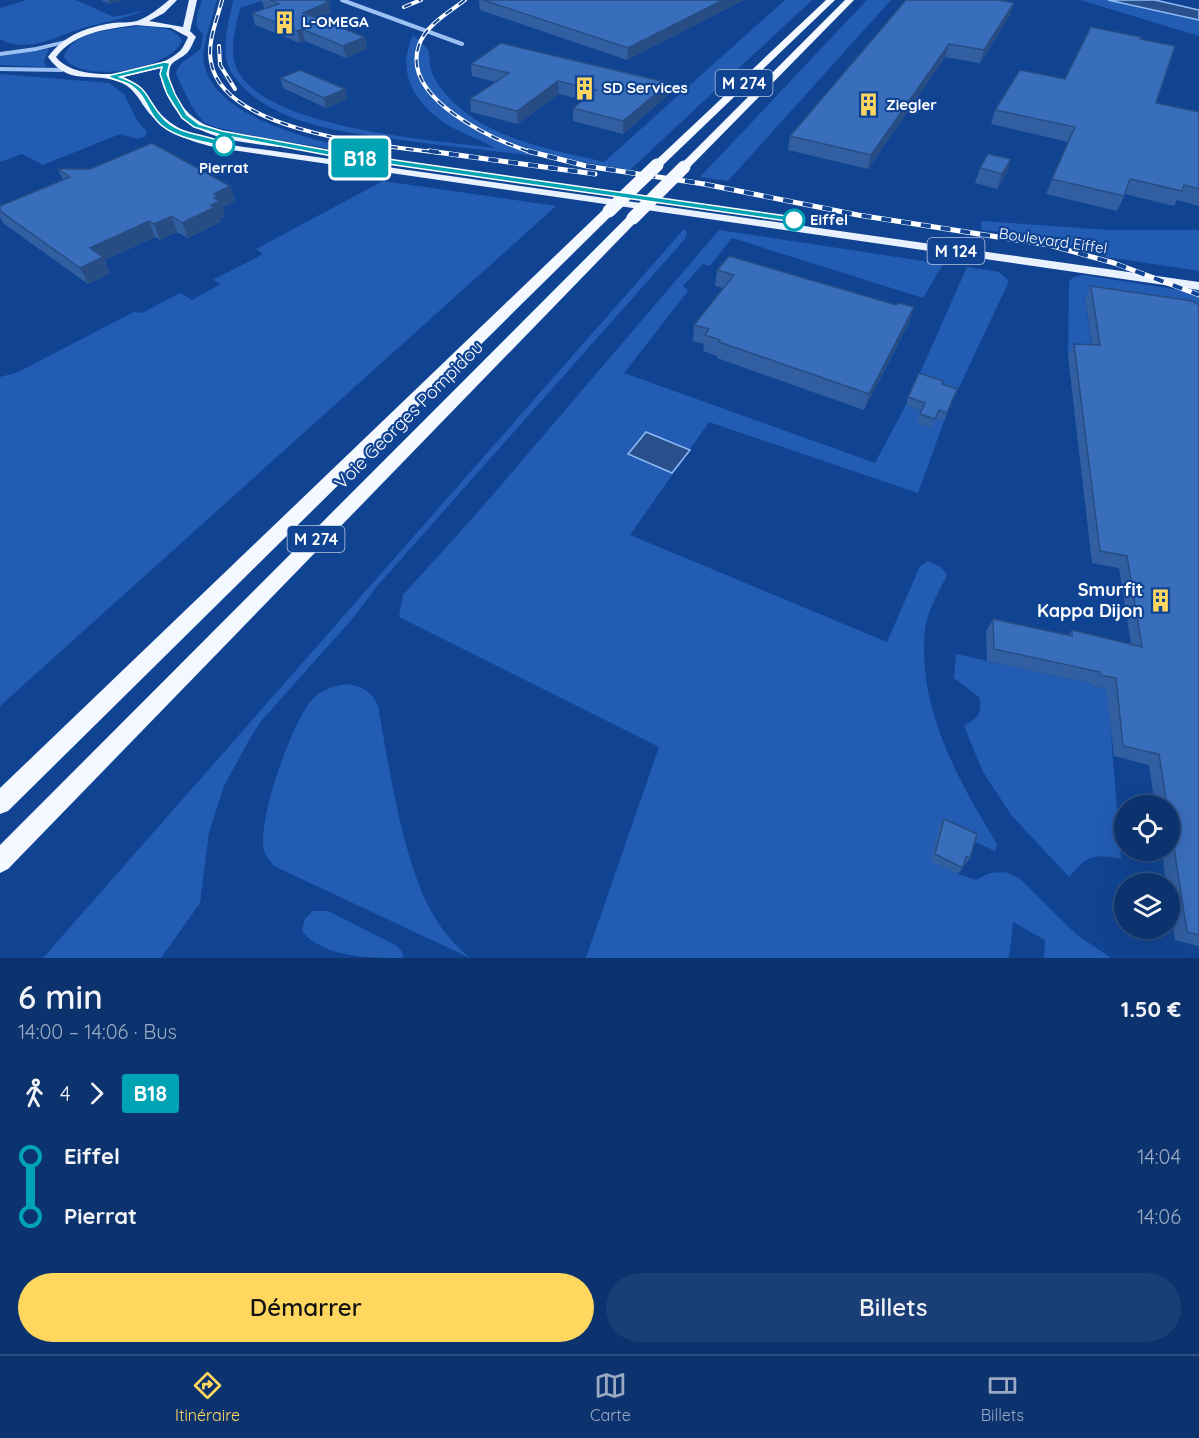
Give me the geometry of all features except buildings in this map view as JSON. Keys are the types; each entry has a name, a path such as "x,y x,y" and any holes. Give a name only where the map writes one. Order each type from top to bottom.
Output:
{"highway":[{"name":"Voie Georges Pompidou","path":"0,803 609,211 831,0"},
{"name":"Voie Georges Pompidou","path":"0,861 850,0"}],"main road":[{"path":"136,23 161,11 173,0"},
{"path":"186,30 194,0"},
{"path":"136,23 165,24 186,30 192,37 191,46 183,55 141,72 111,76 83,75 62,70 54,64 52,57 56,49 66,42 98,29 136,23"},
{"name":"Boulevard Eiffel","path":"167,63 164,74 171,94 185,117 197,125 221,133 332,154 1199,277"},
{"name":"Boulevard Eiffel","path":"111,76 134,84 142,91 160,120 184,134 206,141 281,155 1199,286"}],"street":[{"path":"342,0 462,44"},
{"path":"0,54 66,42"},
{"path":"0,69 62,70"}],"shaded area":[{"path":"27,0 76,0 114,17 146,10 33,44 22,45 0,39 0,8"},
{"path":"202,0 217,0 206,40 204,63 212,83 229,101 251,115 278,127 306,137 381,154 380,156 258,137 204,122 176,74 183,62 201,48 203,34 199,31 197,23"},
{"path":"233,0 272,0 264,3 260,1 240,8 233,53 236,67 252,88 279,105 313,118 353,128 495,148 440,120 420,100 408,77 406,64 413,35 429,52 431,70 441,88 461,109 479,122 498,132 540,147 604,162 785,0 812,0 630,170 362,134 332,129 288,116 251,94 238,82 229,67 225,48"},
{"path":"867,0 891,0 728,181 700,177"},
{"path":"1080,0 1108,0 1199,20 1199,36"},
{"path":"1108,0 1155,0 1199,10 1199,20"},
{"path":"138,26 168,30 174,32 182,40 175,50 162,59 125,70 106,72 88,70 73,66 64,57 68,48 85,37 107,30"},
{"path":"49,49 44,61 46,67 0,65 0,56"},
{"path":"0,74 109,83 124,94 138,122 147,132 144,137 138,139 120,134 43,165 22,154 0,162"},
{"path":"383,181 556,206 0,706 0,377 16,373 134,312 142,313 180,293 192,300 221,284 213,280 263,254 256,249"},
{"path":"981,221 1109,230 1199,230 1199,271 1107,257 1064,244 982,230"},
{"path":"684,229 687,232 685,239 378,585 353,618 262,720 224,786 209,832 200,903 161,958 43,958"},
{"path":"719,230 943,264 923,298 732,238 710,266 703,264 683,286 688,291 624,373 875,463 906,405 944,421 918,493 709,422 630,535 887,642 920,566 928,561 941,567 947,575 931,609 925,630 924,659 927,687 943,742 955,769 997,844 995,851 940,826 958,874 976,880 990,873 1005,872 1019,878 1077,935 1111,958 1044,958 1045,940 1013,922 1009,958 586,958 659,747 399,617 403,595 479,511"},
{"path":"967,267 999,272 1009,281 954,398 916,382"},
{"path":"1083,275 1179,290 1199,290 1199,320 1185,313 1082,298 1085,300 1094,360 1068,356 1069,282 1072,278"},
{"path":"646,432 690,450 672,473 628,454"},
{"path":"956,654 1092,684 1092,686 1160,702 1110,722 1116,795 1114,795 1114,858 1103,856 1086,860 1069,877 1012,816 983,772 964,726 980,712 979,697 954,678"},
{"path":"348,684 367,691 378,706 398,814 423,895 438,922 470,958 274,866 264,851 263,837 271,796 277,773 294,730 315,697 328,689"},
{"path":"313,911 328,911 397,946 403,958 362,957 322,947 302,931 305,919"}],"railway":[{"path":"222,0 211,39 211,62 222,86 244,105 274,120 310,132 383,146 441,153"},
{"path":"404,7 421,0"},
{"path":"465,0 439,20 422,38 417,65 423,83 436,99 454,114 496,138 533,153"},
{"path":"219,46 220,65 235,89"},
{"path":"429,151 595,174"},
{"path":"528,151 586,166 704,184 858,215 1049,245 1114,263 1199,295"}],"bus line":[{"name":"B18","path":"224,145 184,134 170,127 160,120 150,108 142,91 134,84 111,76 141,72 167,63 164,74 171,94 185,117 197,125 221,133 332,154 794,220"}],"place":[{"name":"L-OMEGA","path":"284,22"},
{"name":"SD Services","path":"585,88"},
{"name":"Ziegler","path":"868,105"},
{"name":"Pierrat","path":"224,145"},
{"name":"Eiffel","path":"794,220"},
{"name":"Smurfit Kappa Dijon","path":"1161,600"}]}
